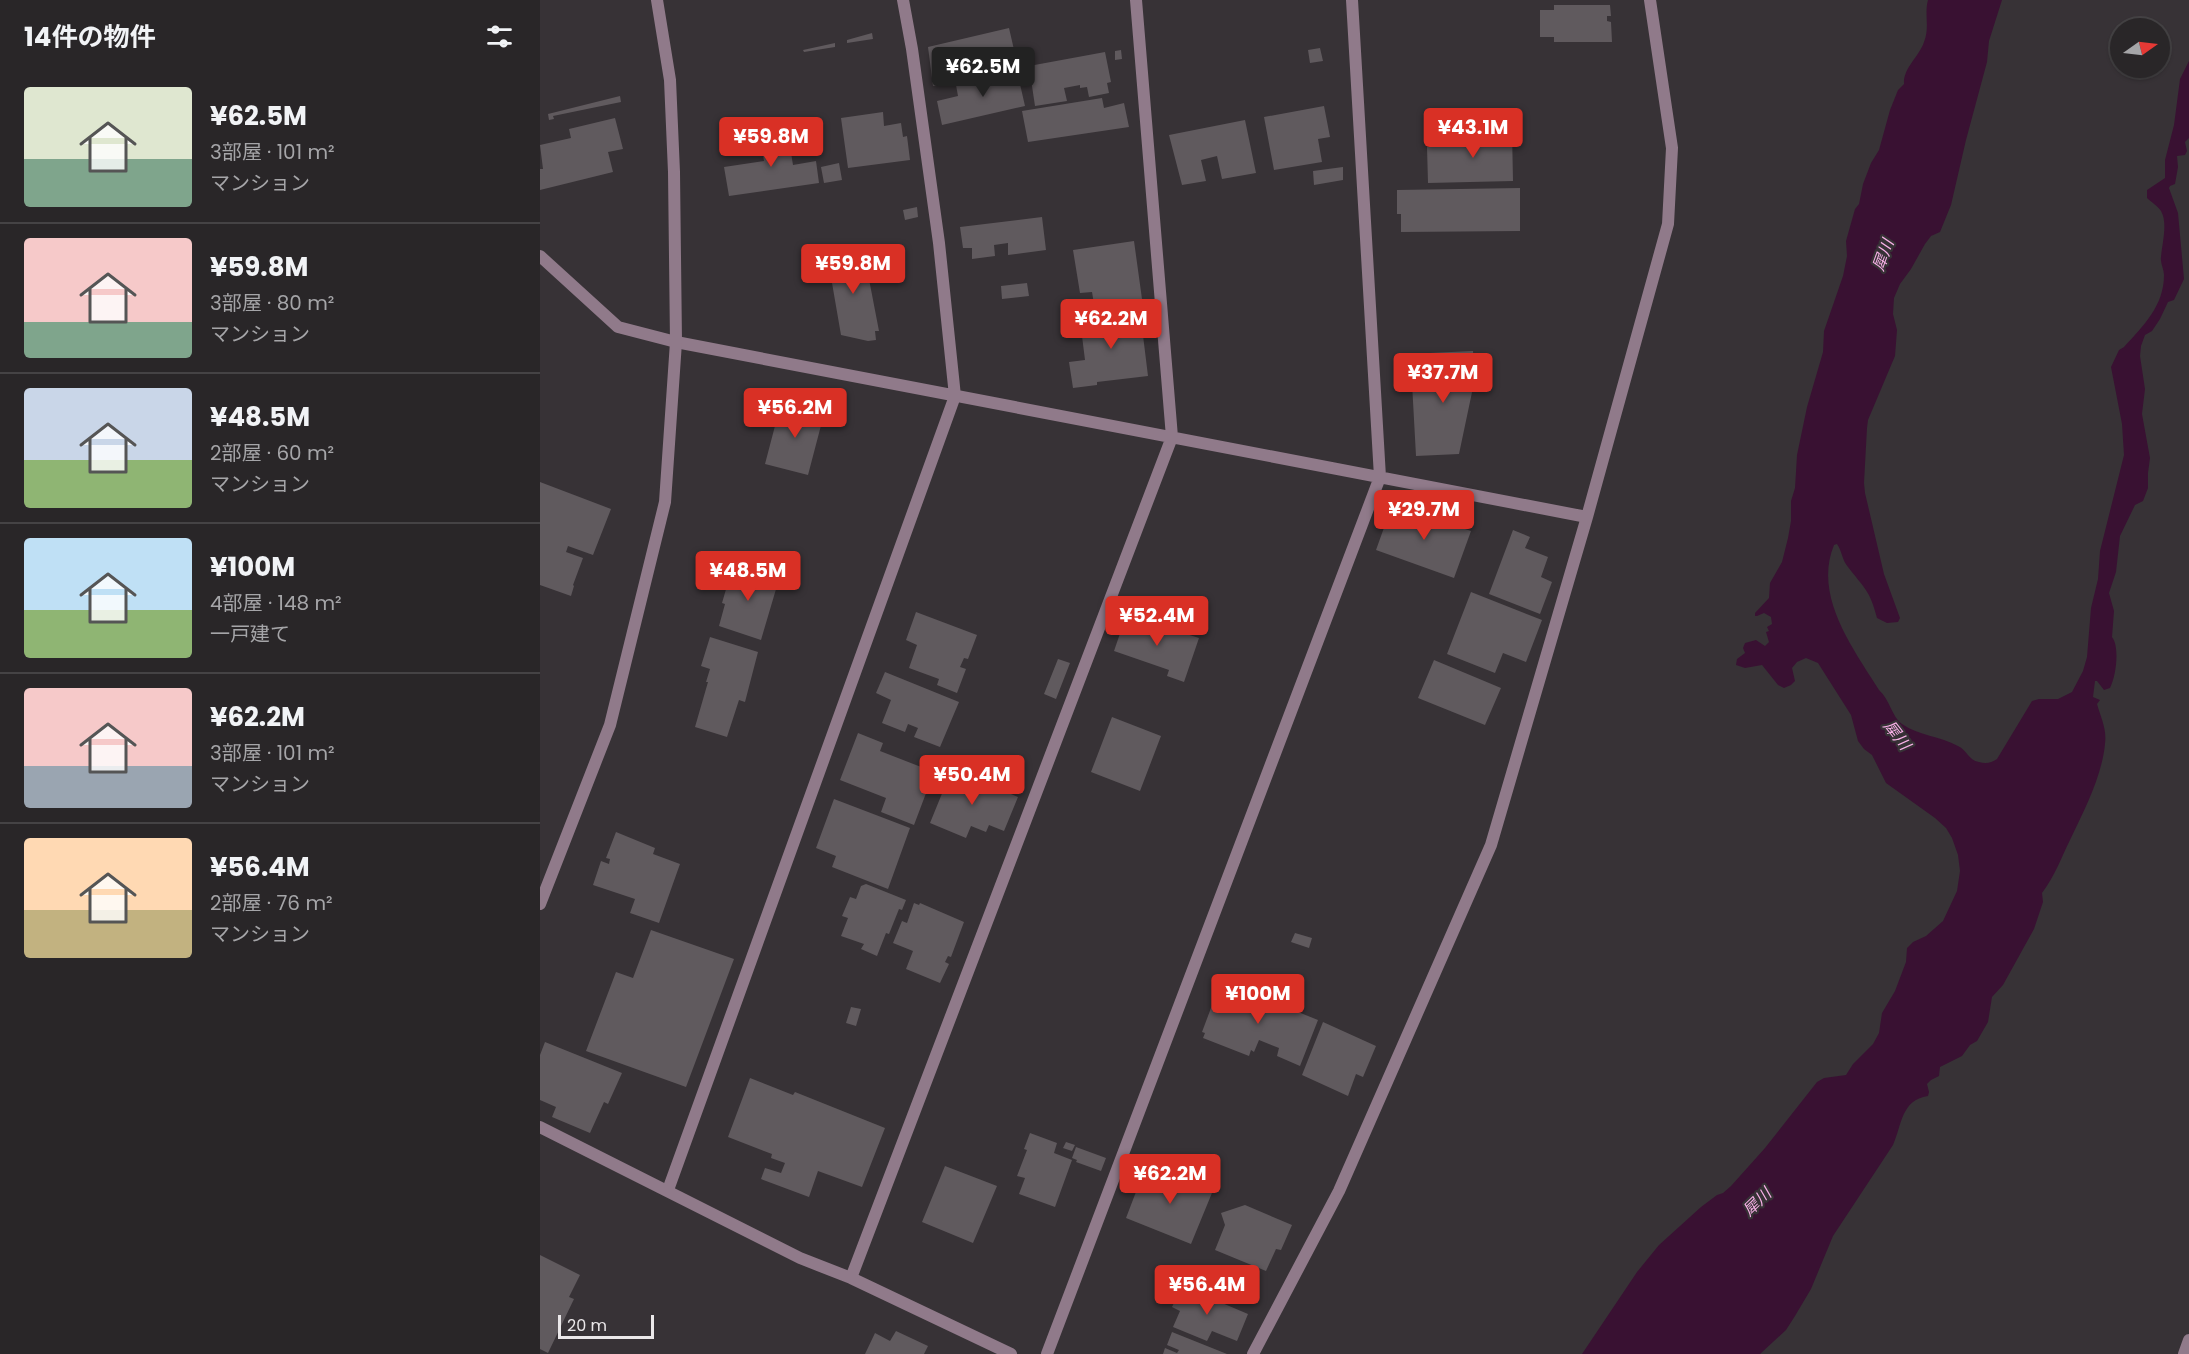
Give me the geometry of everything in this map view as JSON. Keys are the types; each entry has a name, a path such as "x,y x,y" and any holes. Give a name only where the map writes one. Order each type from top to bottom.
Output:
{"street":[{"path":"540,904 610,725 665,502 676,342 674,172 670,80 657,0"},
{"path":"668,1190 956,396 939,243 903,0"},
{"path":"851,1278 1172,437 1136,0"},
{"path":"1047,1354 1380,477 1352,0"},
{"path":"1253,1354 1339,1191 1491,845 1587,517 1668,224 1672,148 1650,0"},
{"path":"540,256 618,327 676,342 1587,517"},
{"path":"540,1127 800,1258 851,1278 1011,1354"},
{"path":"2184,1354 2189,1340"}],"water":[{"name":"犀川","path":"1928,0 2002,0 1989,41 1987,62 1951,205 1940,232 1931,236 1925,244 1894,298 1893,314 1897,330 1895,356 1868,420 1865,493 1884,574 1900,618 1898,622 1887,623 1877,618 1869,595 1846,564 1837,544 1834,545 1829,564 1829,583 1832,602 1848,639 1899,721 1915,731 1958,746 1972,759 1982,763 1997,759 2032,701 2058,699 2072,692 2083,671 2087,657 2091,608 2098,579 2100,551 2124,455 2122,424 2111,367 2119,350 2151,315 2163,286 2164,273 2161,259 2164,221 2160,209 2147,198 2147,190 2165,178 2165,160 2174,125 2180,79 2189,61 2189,138 2185,142 2187,151 2185,155 2177,156 2175,184 2169,188 2178,213 2184,279 2174,300 2168,302 2152,331 2145,335 2141,346 2140,356 2145,389 2142,414 2150,458 2148,488 2143,501 2135,505 2120,536 2116,572 2109,593 2114,611 2112,637 2116,648 2115,670 2110,688 2104,690 2095,681 2093,697 2100,700 2097,704 2105,733 2100,768 2081,817 2054,874 2042,893 2043,902 2034,929 2003,985 1992,997 1988,1022 1977,1041 1970,1045 1962,1056 1940,1067 1939,1076 1927,1084 1928,1096 1919,1098 1907,1108 1893,1145 1833,1236 1811,1289 1786,1330 1760,1354 1582,1354 1637,1272 1659,1245 1701,1207 1731,1186 1765,1148 1817,1082 1824,1078 1846,1075 1853,1064 1873,1044 1879,1033 1882,1013 1895,991 1906,962 1907,948 1913,942 1926,936 1943,921 1957,891 1960,871 1958,855 1946,828 1886,783 1872,755 1858,741 1851,715 1818,663 1806,658 1797,662 1792,668 1795,681 1784,688 1778,685 1762,665 1745,668 1736,665 1737,659 1745,653 1743,648 1745,643 1756,640 1765,646 1769,642 1766,632 1769,631 1767,627 1772,624 1771,617 1764,613 1755,616 1755,613 1769,598 1770,583 1782,562 1788,538 1797,455 1807,407 1823,352 1824,331 1843,276 1847,256 1846,241 1855,209 1859,204 1863,184 1879,150 1890,110 1898,90 1904,84 1906,73 1924,42 1927,31"}],"building":[{"path":"1554,5 1610,5 1611,16 1607,16 1607,21 1611,22 1612,42 1554,42 1554,37 1540,37 1540,10 1554,10"},
{"path":"1009,28 1018,67 994,72 994,69 950,78 951,82 933,86 928,47"},
{"path":"872,33 873,39 847,43 847,40"},
{"path":"835,43 835,47 804,52 803,50"},
{"path":"1320,48 1323,61 1310,63 1308,50"},
{"path":"1121,50 1122,59 1115,60 1115,51"},
{"path":"1105,52 1111,82 1107,83 1109,93 1089,97 1087,87 1080,88 1080,85 1064,88 1067,101 1035,106 1029,66"},
{"path":"1017,71 1025,106 942,125 937,101 958,96 956,85"},
{"path":"620,96 621,102 553,116 554,119 549,120 548,114"},
{"path":"1102,98 1104,108 1124,103 1129,127 1028,142 1022,111"},
{"path":"1324,106 1330,137 1318,139 1322,162 1274,170 1264,117"},
{"path":"883,112 884,126 901,123 903,137 907,136 910,160 848,168 841,118"},
{"path":"615,118 623,149 608,152 613,172 540,190 540,169 543,169 540,145 571,138 569,129"},
{"path":"1245,120 1256,173 1222,179 1217,156 1201,160 1206,181 1182,185 1169,135"},
{"path":"787,128 793,165 816,161 819,183 729,196 724,167 764,161 759,132"},
{"path":"1512,131 1513,181 1428,183 1427,147 1454,146 1454,133"},
{"path":"839,163 842,180 824,183 821,167"},
{"path":"1343,167 1343,180 1314,185 1313,171"},
{"path":"1520,188 1520,231 1401,232 1401,214 1397,214 1397,190"},
{"path":"917,207 918,217 905,220 903,210"},
{"path":"1042,217 1046,250 1008,255 1008,243 994,245 995,256 972,259 972,248 963,248 960,227"},
{"path":"1134,241 1142,299 1135,300 1136,308 1107,313 1105,303 1094,304 1092,292 1080,293 1073,250"},
{"path":"863,248 879,331 875,331 876,340 868,341 841,335 827,254"},
{"path":"1027,283 1029,296 1002,299 1001,286"},
{"path":"1140,311 1148,376 1097,382 1097,385 1073,388 1069,362 1085,360 1080,320"},
{"path":"1473,351 1475,378 1459,454 1416,456 1412,383 1431,382 1430,353"},
{"path":"781,403 824,414 808,475 765,464"},
{"path":"540,482 611,509 593,555 568,546 566,552 583,558 571,596 540,585"},
{"path":"1402,508 1471,531 1454,578 1376,550 1390,511"},
{"path":"1513,530 1530,537 1525,548 1548,557 1541,577 1552,582 1540,614 1489,594"},
{"path":"736,566 779,579 761,640 719,626 725,604 722,603 729,579 732,580"},
{"path":"1471,592 1542,620 1526,662 1503,653 1495,673 1447,654"},
{"path":"916,612 977,635 968,659 964,658 960,667 966,669 957,693 937,685 939,679 909,668 917,645 906,640"},
{"path":"1126,616 1179,634 1180,632 1199,638 1184,682 1167,676 1169,670 1114,651"},
{"path":"710,637 758,652 745,702 739,700 727,737 695,727 708,682 706,682 710,669 701,666"},
{"path":"1058,659 1070,663 1056,699 1044,694"},
{"path":"1434,660 1501,688 1485,725 1418,698"},
{"path":"885,672 959,702 940,747 914,737 918,728 908,724 905,732 882,723 891,700 876,693"},
{"path":"1112,717 1161,736 1140,791 1091,772"},
{"path":"858,733 883,743 880,751 934,772 914,825 881,812 886,798 840,780"},
{"path":"952,769 1018,797 1004,831 989,825 986,832 971,826 966,838 930,823"},
{"path":"834,799 910,828 888,889 832,867 836,856 816,848"},
{"path":"616,832 655,848 653,854 680,864 659,923 630,913 635,899 593,885 601,861 609,864 610,859 606,858"},
{"path":"866,884 906,900 902,910 899,909 889,934 886,933 877,956 861,949 864,944 841,936 848,918 842,916 850,897 856,899 861,886"},
{"path":"914,903 919,905 920,903 964,922 951,957 948,956 945,962 949,964 940,983 906,969 913,951 893,943 902,921 907,923"},
{"path":"651,930 734,959 686,1087 586,1051 616,972 633,978"},
{"path":"1295,933 1312,938 1309,948 1291,942"},
{"path":"1226,983 1318,1020 1300,1066 1277,1056 1279,1048 1259,1040 1254,1052 1251,1050 1249,1056 1203,1038 1205,1033 1202,1032 1211,1008 1218,995 1221,996"},
{"path":"851,1007 861,1009 856,1026 846,1023"},
{"path":"1323,1022 1376,1046 1363,1077 1356,1074 1348,1096 1302,1075"},
{"path":"545,1042 622,1073 608,1104 604,1102 590,1133 552,1117 556,1107 540,1100 540,1055"},
{"path":"750,1078 793,1095 795,1092 885,1128 862,1187 818,1171 809,1197 761,1179 765,1168 781,1173 785,1163 771,1158 772,1154 728,1137"},
{"path":"1030,1133 1057,1143 1054,1153 1072,1160 1055,1207 1019,1194 1025,1178 1017,1176 1027,1150 1024,1149"},
{"path":"1066,1142 1075,1145 1072,1151 1063,1148"},
{"path":"1076,1147 1106,1158 1101,1171 1076,1162 1077,1160 1072,1158"},
{"path":"945,1166 997,1186 973,1243 922,1222"},
{"path":"1144,1171 1174,1183 1177,1174 1214,1188 1191,1244 1126,1218"},
{"path":"1245,1205 1292,1225 1281,1250 1276,1249 1266,1271 1215,1250 1225,1225 1221,1213"},
{"path":"540,1255 580,1275 569,1297 574,1299 548,1353 540,1349"},
{"path":"1182,1286 1248,1314 1237,1341 1212,1331 1207,1341 1173,1327 1180,1311 1172,1307"},
{"path":"896,1331 928,1346 924,1354 865,1354 875,1333 890,1341"},
{"path":"1172,1332 1227,1354 1163,1354 1165,1348 1177,1353 1179,1350 1167,1345"}]}
